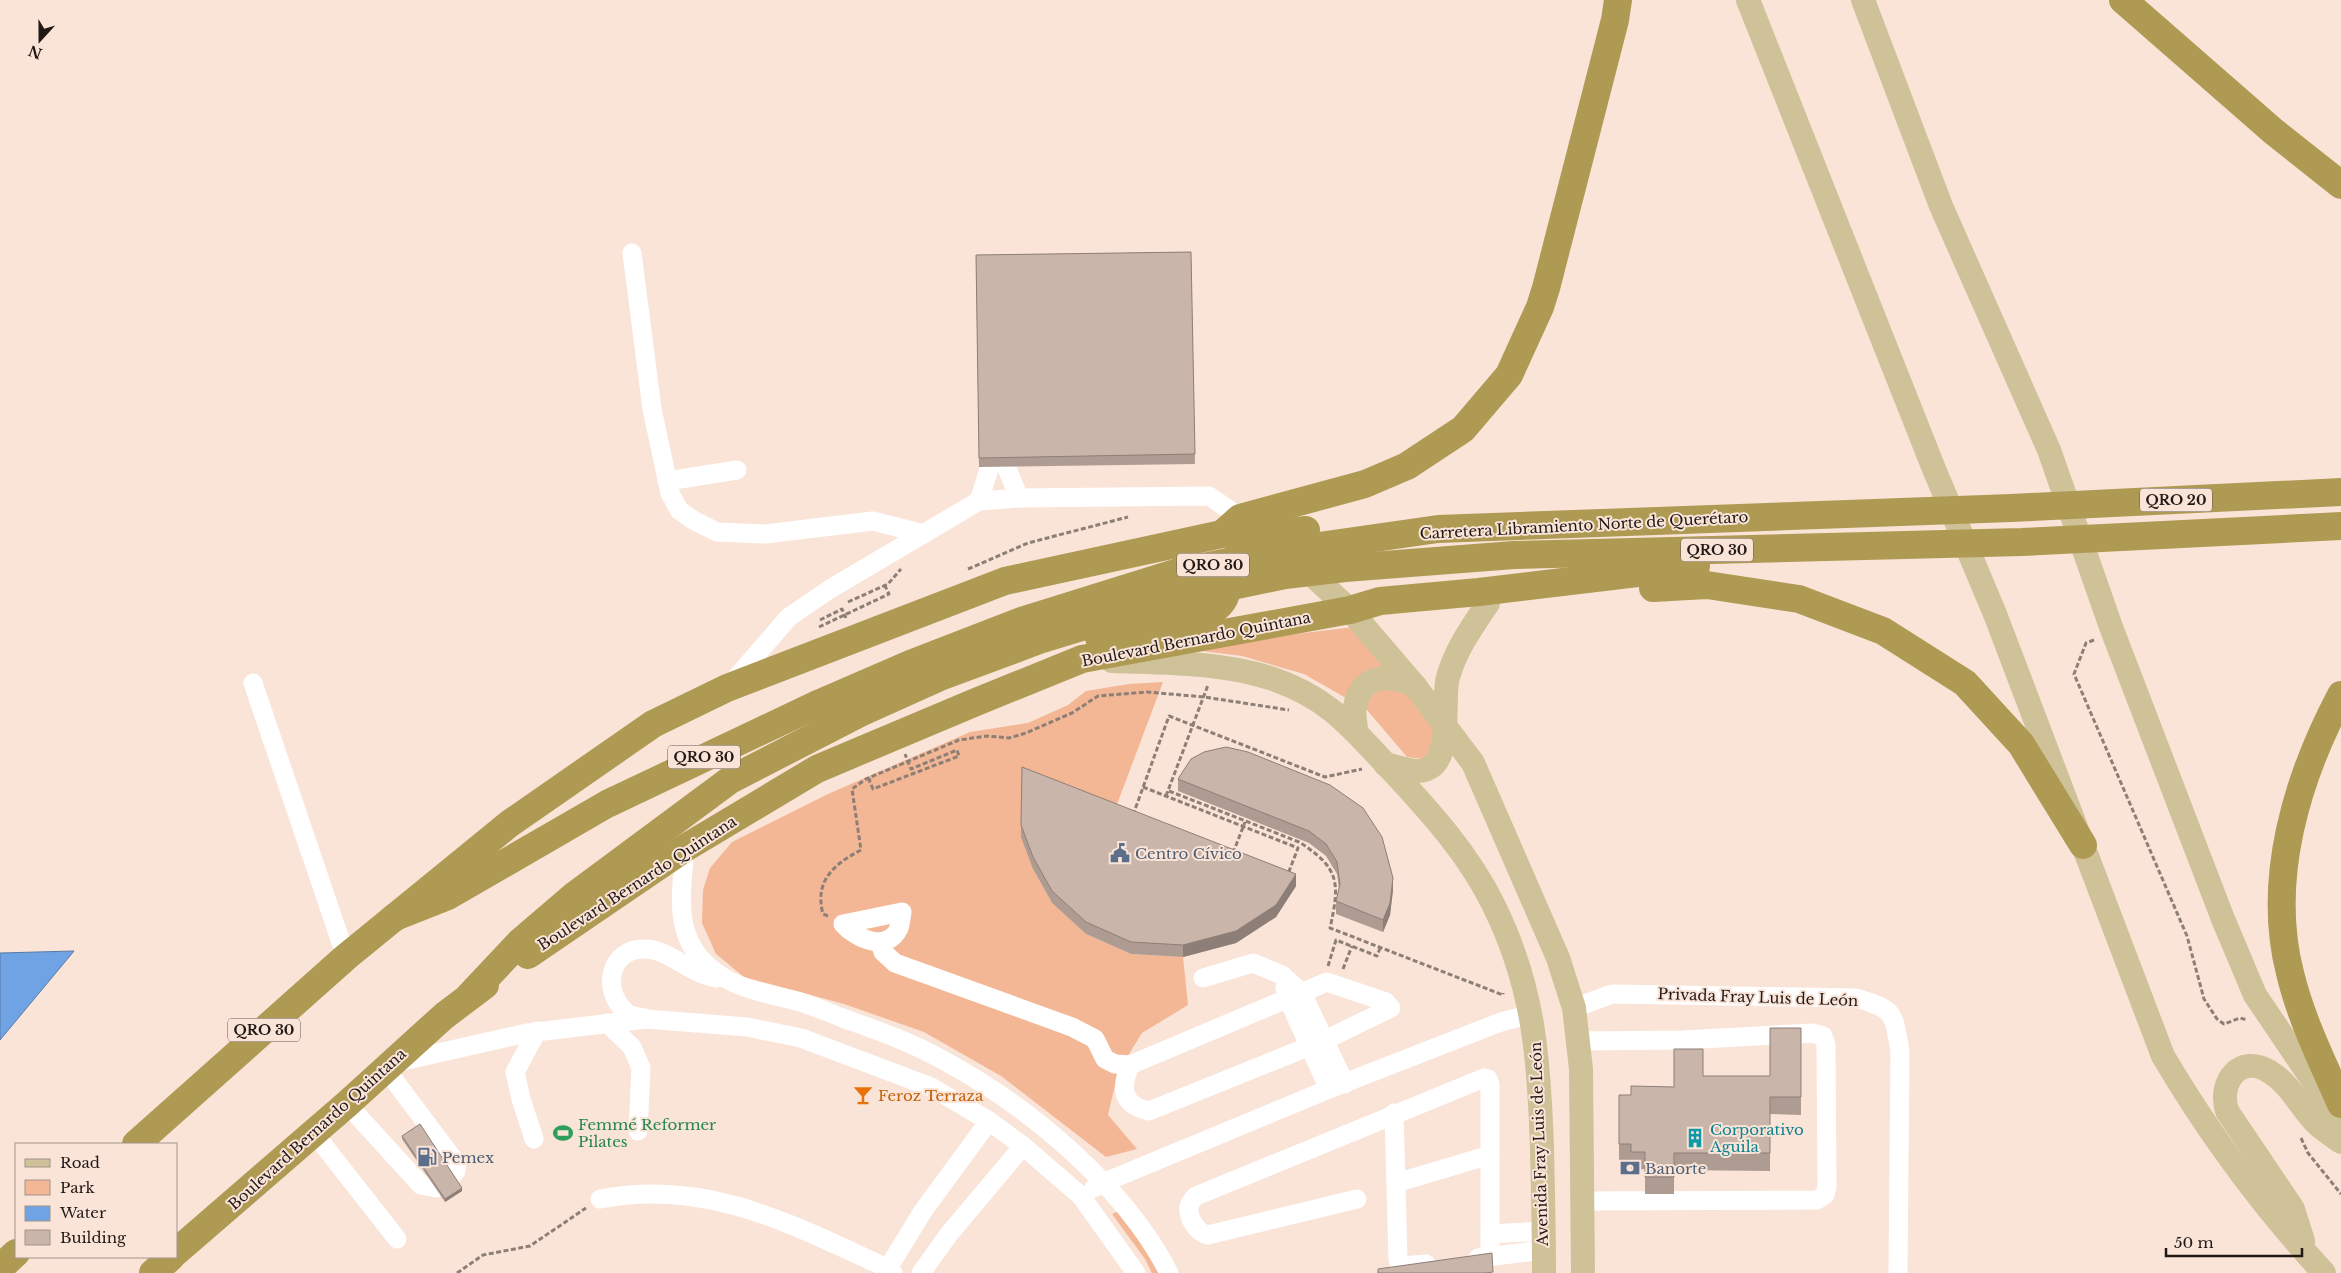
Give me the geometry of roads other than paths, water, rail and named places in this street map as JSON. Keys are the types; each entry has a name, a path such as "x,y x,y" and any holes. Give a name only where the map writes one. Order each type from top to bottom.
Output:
{"highway":[{"path":"1231,526 1365,484 1408,466 1463,429 1509,375 1540,308 1546,288 1615,20 1618,0"},
{"path":"2123,0 2273,131 2341,185"},
{"name":"QRO 20","path":"2011,508 2341,492"},
{"path":"1268,535 1440,513 1809,501 1913,512"},
{"name":"Carretera Libramiento Norte de Querétaro","path":"470,995 519,943 575,895 730,780 860,713 940,677 1033,630 1178,572 1284,551 1438,529 2011,508"},
{"name":"QRO 30","path":"137,1143 346,957 508,824 653,724 727,688 1006,582 1136,552 1231,526 1268,535"},
{"name":"QRO 20","path":"2022,542 2341,526"},
{"name":"Carretera Libramiento Norte de Querétaro","path":"395,918 448,896 607,804 658,778 901,668 1033,630 1285,575 1412,561 1514,555 2022,542"},
{"path":"1350,610 1380,601 1479,592 1702,566 1831,547"},
{"path":"817,769 833,742 1076,643 1210,613 1222,605 1228,592 1227,580 1218,571 1200,560 1136,552"},
{"path":"1350,610 1398,612 1612,591 1707,585 1798,599 1884,631 1965,683 2021,744 2083,845"},
{"name":"Boulevard Bernardo Quintana","path":"178,1250 348,1104 388,1066 470,995 685,848 817,769 1082,659 1350,610"},
{"path":"2341,695 2326,724 2306,774 2291,824 2283,868 2283,922 2289,971 2304,1019 2341,1104"},
{"path":"0,1268 15,1254"},
{"path":"152,1273 170,1258"}],"main road":[{"path":"1748,0 1934,469 1995,614 2163,1056 2196,1112 2233,1164 2324,1273"},
{"path":"1863,0 1941,206 2049,450 2112,630 2223,919 2255,995 2341,1122"},
{"path":"1268,535 1350,610 1415,686 1473,763 1558,958 1574,1008 1579,1041 1583,1273"},
{"path":"1376,766 1416,771 1426,769 1436,762 1440,755 1446,725 1447,678 1460,643 1488,603"},
{"name":"Avenida Fray Luis de León","path":"1082,659 1170,663 1243,671 1271,679 1305,693 1331,708 1356,730 1376,766 1436,817 1467,860 1493,904 1519,968 1532,1014 1539,1062 1544,1251"},
{"path":"1356,730 1354,708 1359,694 1376,678 1388,677 1415,686"},
{"path":"2308,1256 2293,1210 2227,1111 2223,1098 2225,1086 2231,1075 2238,1069 2259,1067 2269,1071 2282,1080 2317,1124 2341,1142"}],"street":[{"path":"632,252 652,409 670,494 680,510 693,520 718,532 765,534 873,521 924,534"},
{"path":"979,500 998,466 1019,498"},
{"path":"667,481 737,470"},
{"path":"727,688 789,617 830,589 979,500 1209,496 1231,526"},
{"path":"253,682 346,957"},
{"path":"685,848 682,915 687,938 701,959 722,978 750,990 799,1002 863,1025 940,1058 1005,1099 1105,1182 1159,1253 1169,1273"},
{"path":"902,912 899,927 894,936 880,942 866,940 851,934 843,924 902,912"},
{"path":"880,942 883,952 895,963 1072,1027 1095,1039 1105,1059 1115,1064 1130,1066 1322,983 1333,982 1390,1005 1388,1010 1317,1043 1149,1111 1136,1108 1126,1097 1123,1082 1130,1066"},
{"path":"646,1019 627,1013 615,997 610,977 615,963 627,953 646,949 659,952 699,973 731,982"},
{"path":"1202,978 1253,963 1282,975 1295,996 1337,1086"},
{"name":"Privada Fray Luis de León","path":"1574,1008 1612,994 1856,998 1880,1006 1894,1018 1900,1051 1898,1273"},
{"path":"1081,1196 1105,1182 1337,1086 1501,1022 1532,1014"},
{"path":"452,1176 456,1171 457,1164 388,1066 537,1031 607,1023 646,1019 747,1027 801,1038 931,1087 989,1121 1023,1146 1081,1196 1136,1273"},
{"path":"607,1023 632,1047 641,1068 638,1131"},
{"path":"534,1139 521,1099 515,1072 537,1031"},
{"path":"1579,1041 1683,1040 1812,1033 1823,1036 1826,1045 1827,1186 1824,1195 1817,1200 1583,1202"},
{"path":"1357,1198 1208,1235 1201,1234 1196,1229 1188,1209 1189,1203 1196,1196 1394,1113 1484,1078 1488,1079 1490,1257"},
{"path":"348,1104 421,1185 436,1188"},
{"path":"1394,1113 1398,1260 1401,1266 1544,1251"},
{"path":"600,1199 628,1193 680,1194 744,1206 807,1232 889,1271 923,1211 989,1121"},
{"path":"314,1133 397,1239"},
{"path":"921,1273 949,1234 1023,1146"},
{"path":"1396,1182 1490,1155"},
{"path":"1490,1234 1544,1251"}],"water":[{"path":"74,951 0,1040 0,953"}],"place":[{"name":"Centro Cívico","path":"1120,853"},
{"name":"Feroz Terraza","path":"863,1095"},
{"name":"Femmé Reformer Pilates","path":"563,1133"},
{"name":"Corporativo Aguila","path":"1695,1138"},
{"name":"Pemex","path":"427,1157"},
{"name":"Banorte","path":"1630,1168"}]}
